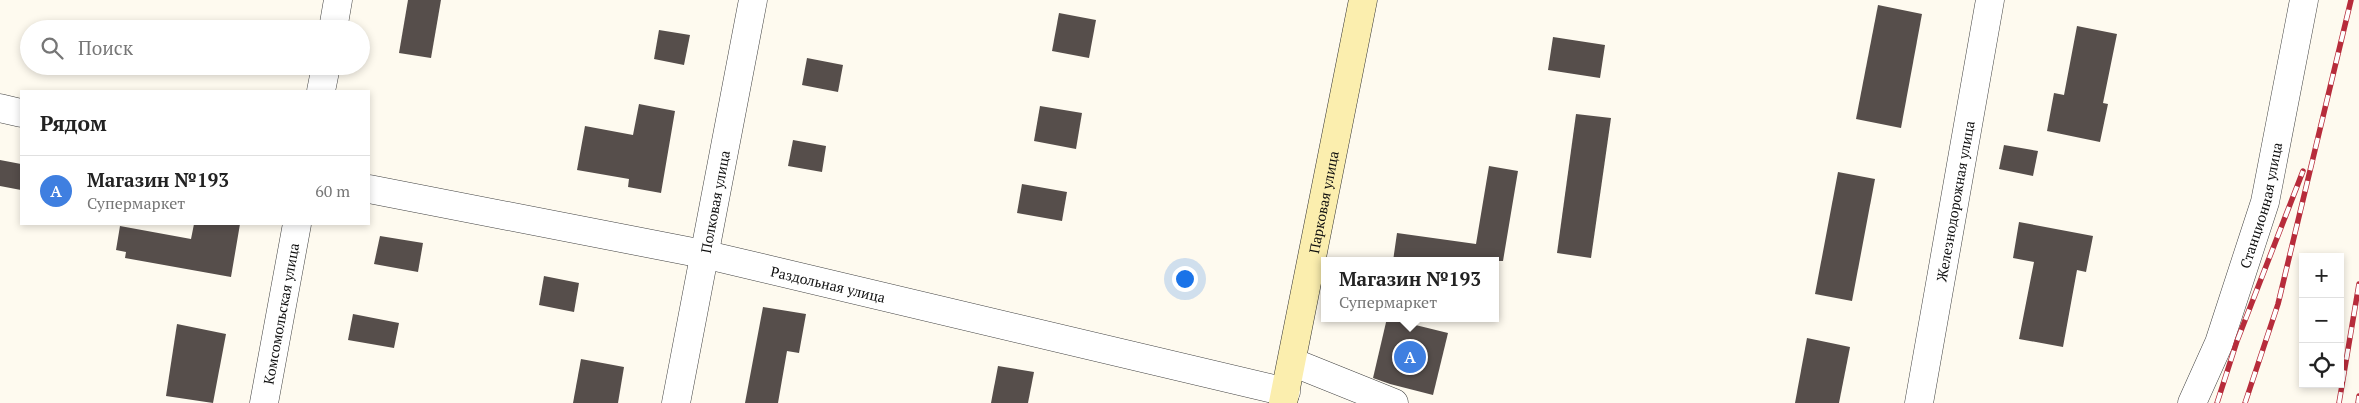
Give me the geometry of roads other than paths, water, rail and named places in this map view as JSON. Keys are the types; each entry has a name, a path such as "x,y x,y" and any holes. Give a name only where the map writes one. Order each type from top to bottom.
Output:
{"main road":[{"name":"Парковая улица","path":"1284,398 1363,0"}],"street":[{"path":"335,20 338,0"},
{"name":"Полковая улица","path":"676,403 753,0"},
{"name":"Железнодорожная улица","path":"1919,403 1990,0"},
{"name":"Станционная улица","path":"2192,403 2219,343 2265,202 2304,0"},
{"path":"321,90 324,75"},
{"path":"0,108 20,113"},
{"name":"Раздольная улица","path":"370,188 704,254 1284,398"},
{"name":"Комсомольская улица","path":"264,403 297,225"},
{"path":"1292,362 1394,403"}],"railway":[{"path":"2245,403 2278,304 2351,0"},
{"path":"2217,403 2237,341 2303,171"},
{"path":"2339,403 2359,284"},
{"path":"2358,403 2359,396"}],"place":[{"name":"Магазин №193","path":"1410,357"}]}
